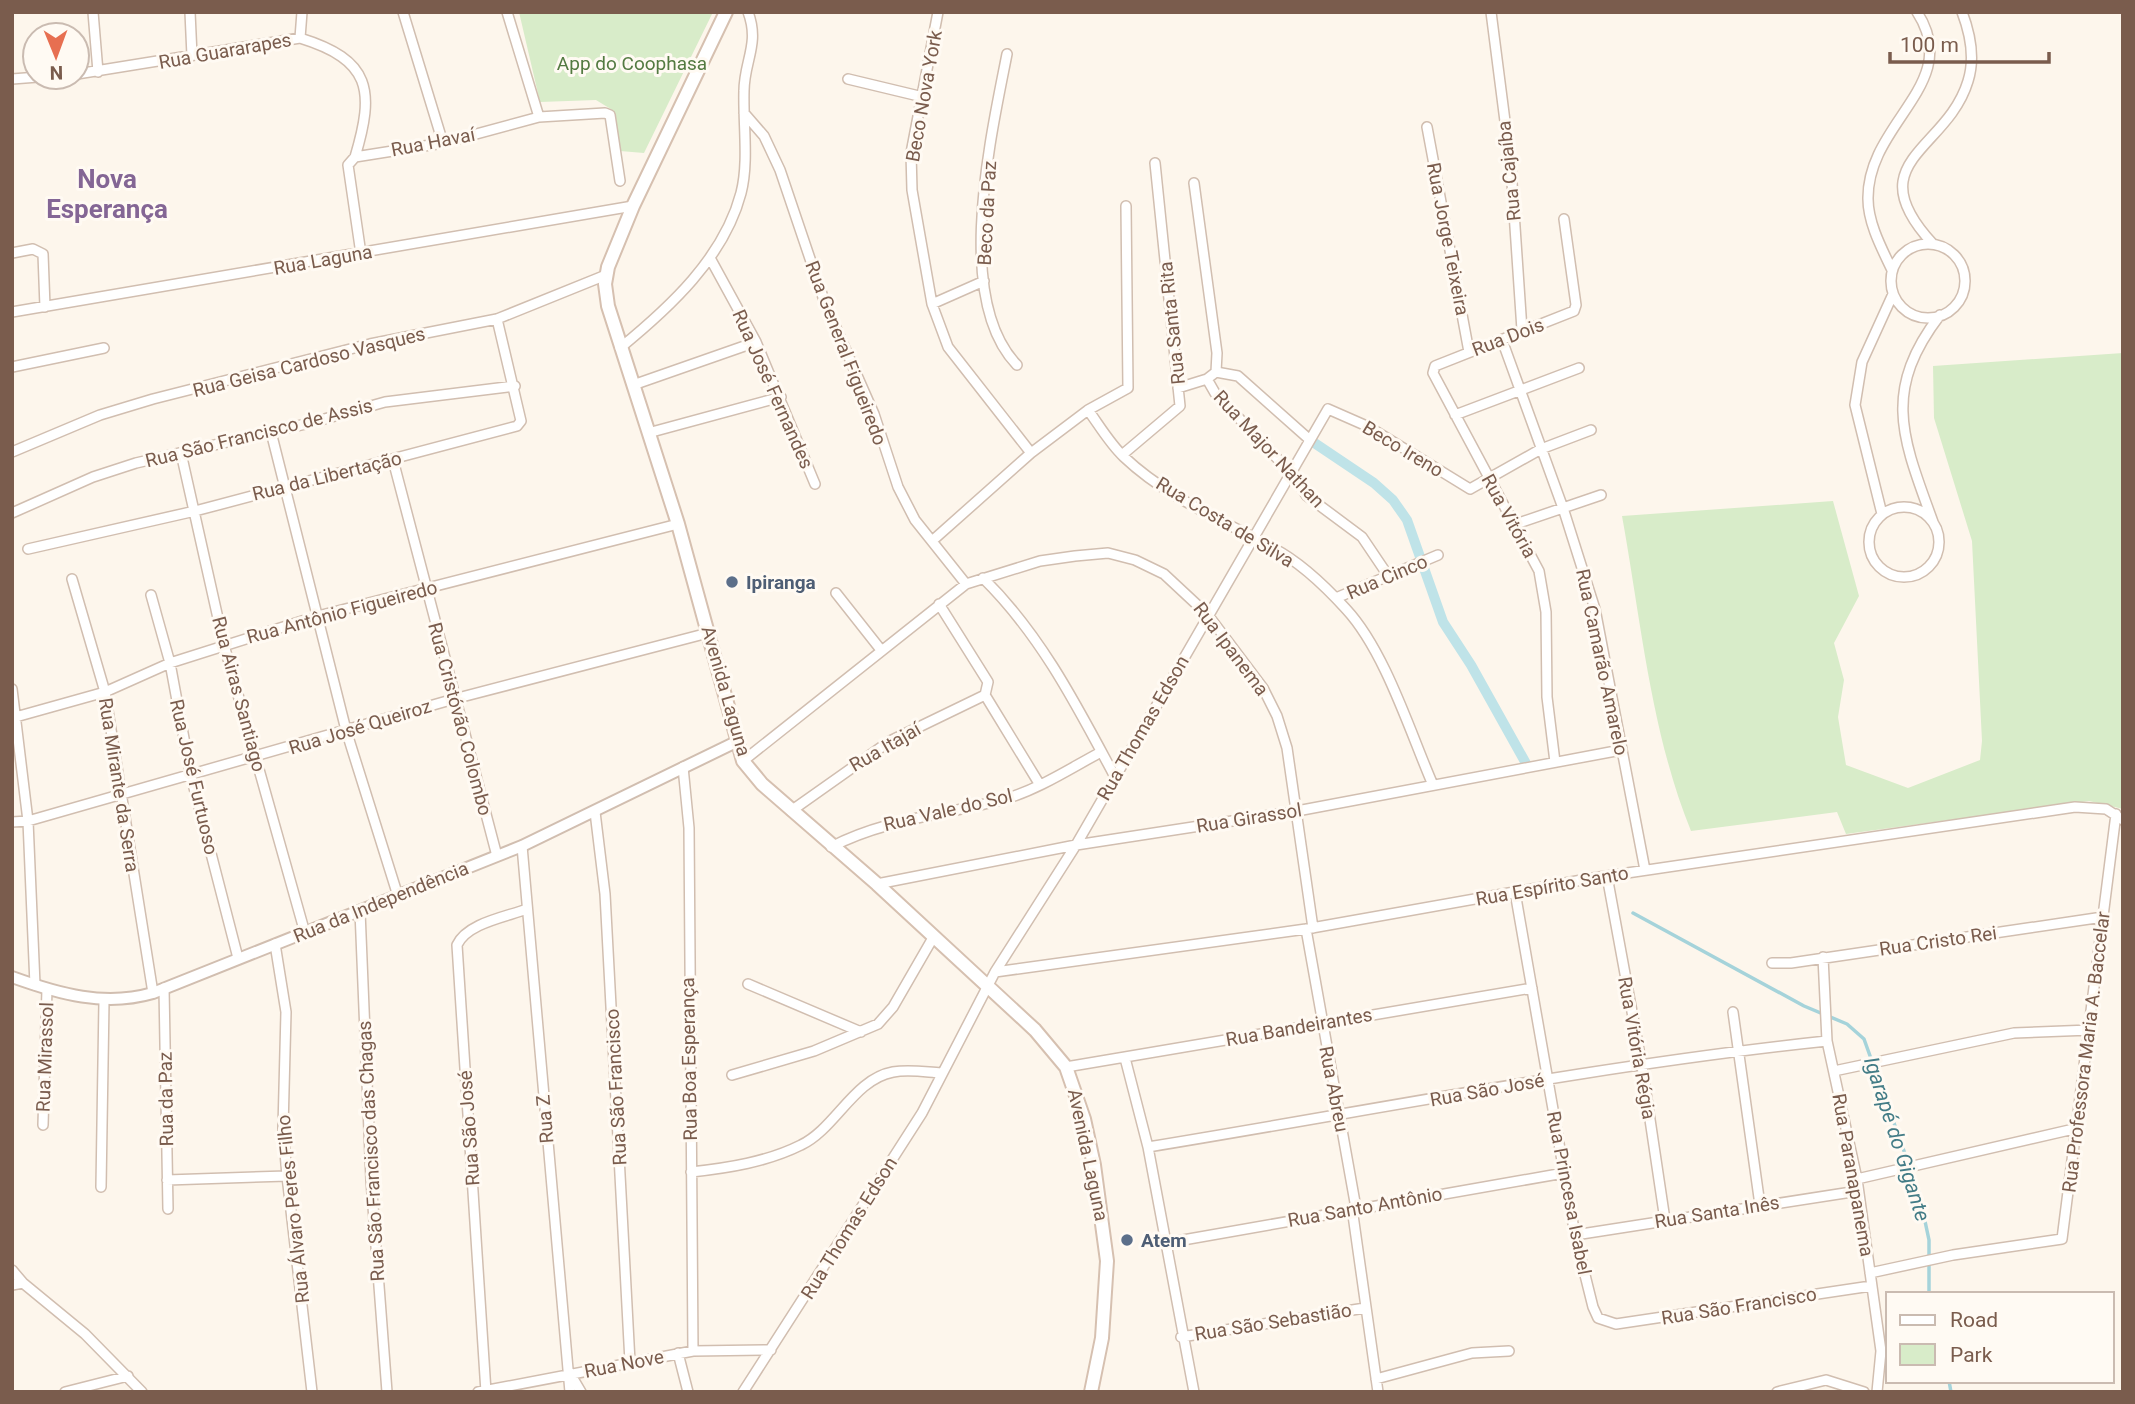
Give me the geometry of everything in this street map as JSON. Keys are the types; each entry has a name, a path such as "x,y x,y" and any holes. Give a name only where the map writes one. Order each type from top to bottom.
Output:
{"main road":[{"name":"Avenida Laguna","path":"726,12 633,206 606,275 606,295 620,348 678,524 743,761 762,784 791,811 877,884 987,985 1052,1047 1066,1067 1081,1110 1091,1154 1107,1261 1102,1338 1091,1392"}],"street":[{"path":"93,12 98,72"},
{"path":"190,12 192,56"},
{"path":"300,38 302,12"},
{"path":"403,12 443,143"},
{"path":"507,12 538,117"},
{"path":"620,348 657,317 710,258 741,192 744,87 754,38 748,12"},
{"name":"Beco Nova York","path":"938,12 911,153 911,175 932,304 948,346 1031,453"},
{"name":"Rua Cajaíba","path":"1491,12 1511,168 1522,330"},
{"path":"1882,514 1855,405 1861,362 1893,294 1892,270 1879,242 1868,200 1871,173 1878,152 1928,74 1930,38 1917,12"},
{"path":"1933,522 1916,509 1904,507 1882,514 1870,534 1872,557 1889,573 1903,576 1923,572 1937,554 1939,544 1933,522 1910,459 1903,425 1902,389 1911,360 1940,315 1958,302 1965,282 1964,271 1953,253 1933,244 1915,225 1906,208 1902,180 1914,156 1957,103 1968,81 1971,62 1969,36 1962,12"},
{"name":"Rua Guararapes","path":"91,73 300,38 328,47 348,58 360,74 367,102 355,157"},
{"name":"Beco da Paz","path":"1007,54 986,177 983,223 984,281 993,326 1003,351 1017,365"},
{"path":"848,79 923,97"},
{"name":"Rua Havaí","path":"355,157 443,143 538,117 587,112 610,115 620,181"},
{"name":"Rua General Figueiredo","path":"744,113 764,136 780,170 825,303 874,414 898,487 915,520 966,584"},
{"name":"Rua Jorge Teixeira","path":"1427,127 1469,352"},
{"path":"355,157 348,165 361,254"},
{"name":"Rua Santa Rita","path":"1122,455 1177,412 1180,406 1155,163"},
{"name":"Rua Major Nathan","path":"1178,388 1207,379 1216,372 1217,353 1194,183"},
{"name":"Rua Laguna","path":"12,312 633,206"},
{"path":"932,541 1031,453 1088,410 1130,385 1125,303 1126,206"},
{"name":"Rua Dois","path":"1435,366 1574,311 1576,305 1564,219"},
{"path":"1892,270 1910,248 1933,244"},
{"path":"12,253 33,250 43,254 45,307"},
{"name":"Rua José Fernandes","path":"710,258 756,342 815,484"},
{"name":"Rua Geisa Cardoso Vasques","path":"12,452 100,415 370,345 497,318 606,275"},
{"path":"932,304 984,281"},
{"path":"1893,294 1909,313 1929,317 1940,315"},
{"name":"Rua da Libertação","path":"28,549 195,510 517,426 521,421 515,386 497,318"},
{"name":"Rua Camarão Amarelo","path":"1502,340 1563,508 1595,609 1645,870"},
{"path":"633,386 756,342"},
{"path":"12,367 104,348"},
{"name":"Rua Vitória","path":"1435,366 1433,373 1488,479 1531,554 1544,589 1547,697 1555,762"},
{"path":"1455,415 1579,368"},
{"path":"1216,372 1238,376 1310,440"},
{"name":"Rua Major Nathan","path":"1207,379 1214,393 1292,474 1307,496 1362,537 1389,577"},
{"name":"Rua São Francisco de Assis","path":"12,513 93,477 181,453 415,396 515,386"},
{"path":"648,433 780,397"},
{"name":"Rua Thomas Edson","path":"995,972 1076,845 1328,409"},
{"name":"Beco Ireno","path":"1328,409 1369,427 1466,487 1477,487 1488,479"},
{"name":"Rua Costa de Silva","path":"1088,410 1122,455 1143,473 1209,516 1298,565 1336,598 1370,641 1433,785"},
{"path":"1488,479 1541,449 1591,430"},
{"path":"271,432 346,730 397,896"},
{"name":"Rua Airas Santiago","path":"181,453 224,645 305,933"},
{"name":"Rua Cristóvão Colombo","path":"393,460 497,856"},
{"path":"1513,525 1601,495"},
{"name":"Rua Antônio Figueiredo","path":"14,718 105,692 170,663 317,616 678,524"},
{"name":"Rua Ipanema","path":"743,761 966,584 1040,561 1108,554 1135,560 1164,574 1208,615 1263,688 1278,716 1297,811 1310,929"},
{"name":"Rua Cinco","path":"1336,598 1438,555"},
{"path":"983,578 1016,610 1053,665 1115,777"},
{"name":"Rua Mirante da Serra","path":"72,579 105,692 153,993"},
{"path":"836,593 881,650"},
{"name":"Rua José Furtuoso","path":"151,595 170,663 191,775 238,958"},
{"path":"939,604 988,682 985,695 1040,785"},
{"name":"Rua José Queiroz","path":"12,822 28,821 255,759 454,699 708,632"},
{"path":"12,689 28,821 35,985"},
{"name":"Rua Itajaí","path":"791,811 890,741 985,695"},
{"name":"Rua da Independência","path":"12,977 47,989 104,1001 129,1000 153,993 522,846 736,742"},
{"name":"Rua Girassol","path":"877,884 1076,845 1297,811 1621,750"},
{"name":"Rua Vale do Sol","path":"831,847 859,832 904,819 1008,798 1040,785 1101,751"},
{"name":"Rua Boa Esperança","path":"683,767 689,828 693,1351"},
{"name":"Rua Espírito Santo","path":"995,972 1310,929 1607,876 2075,807 2106,809 2119,817"},
{"name":"Rua São Francisco","path":"595,812 605,894 630,1362"},
{"name":"Rua Professora Maria A. Baccelar","path":"1870,1273 1939,1258 2054,1243 2062,1239 2103,917 2119,817"},
{"name":"Rua Z","path":"522,846 570,1392"},
{"name":"Rua Vitória Régia","path":"1607,876 1642,1066 1665,1220"},
{"name":"Rua Princesa Isabel","path":"1515,892 1575,1235 1593,1307 1598,1318 1606,1323"},
{"name":"Rua São José","path":"483,1391 457,945 460,938 471,930 527,909"},
{"name":"Rua São Francisco das Chagas","path":"360,911 371,1180 387,1392"},
{"name":"Rua Cristo Rei","path":"1772,962 1791,963 2103,917"},
{"name":"Rua Abreu","path":"1310,929 1321,1022 1340,1116 1354,1208 1378,1392"},
{"path":"732,1075 778,1064 878,1024 893,1007 934,936"},
{"name":"Rua Álvaro Peres Filho","path":"275,944 286,1012 283,1128 312,1392"},
{"name":"Rua Paranapanema","path":"1823,957 1827,1041 1857,1180 1881,1351 1877,1392"},
{"path":"987,985 995,972"},
{"path":"748,984 862,1032"},
{"name":"Rua Thomas Edson","path":"743,1392 922,1113 987,985"},
{"name":"Rua da Paz","path":"164,988 168,1209"},
{"name":"Rua Bandeirantes","path":"1066,1067 1532,988"},
{"name":"Rua Mirassol","path":"43,1125 47,989"},
{"path":"102,1187 104,1001"},
{"path":"1732,1012 1760,1205"},
{"path":"1834,1071 1870,1061 2014,1033 2090,1030"},
{"name":"Rua São José","path":"1148,1147 1547,1079 1737,1050 1827,1041"},
{"path":"1125,1058 1148,1147 1181,1337 1194,1392"},
{"path":"691,1172 736,1167 801,1146 823,1130 876,1078 890,1072 941,1073"},
{"path":"1857,1180 2078,1128"},
{"name":"Rua Santo Antônio","path":"1166,1243 1564,1173"},
{"path":"167,1180 287,1176"},
{"name":"Rua Santa Inês","path":"1575,1235 1858,1191"},
{"path":"12,1270 23,1283 85,1334 142,1392"},
{"path":"12,1285 23,1283"},
{"name":"Rua São Francisco","path":"1606,1323 1616,1324 1871,1286"},
{"name":"Rua São Sebastião","path":"1181,1337 1365,1308"},
{"name":"Rua Nove","path":"483,1391 678,1353 771,1350"},
{"path":"1376,1379 1472,1353 1509,1350"},
{"path":"678,1353 688,1392"},
{"path":"570,1374 581,1392"},
{"path":"65,1392 128,1376"},
{"path":"1777,1392 1826,1380 1864,1392"}],"green space":[{"name":"App do Coophasa","path":"519,12 713,12 644,153 620,151 614,111 596,100 540,102"},
{"path":"2123,353 2123,809 2089,801 1846,834 1837,812 1691,831 1677,794 1657,716 1622,516 1833,501 1859,596 1834,643 1844,680 1838,717 1846,765 1908,788 1980,760 1982,741 1972,541 1934,418 1933,366"}],"waterway":[{"path":"1310,440 1374,483 1393,500 1407,520 1443,622 1471,665 1528,767"},
{"name":"Igarapé do Gigante","path":"1633,913 1804,1006 1847,1024 1864,1039 1919,1193 1929,1240 1929,1292"},
{"name":"Igarapé do Gigante","path":"1949,1383 1951,1392"}],"place":[{"name":"Ipiranga","path":"732,582"},
{"name":"Atem","path":"1127,1240"}],"district":[{"name":"Nova Esperança","path":"107,194"}]}
